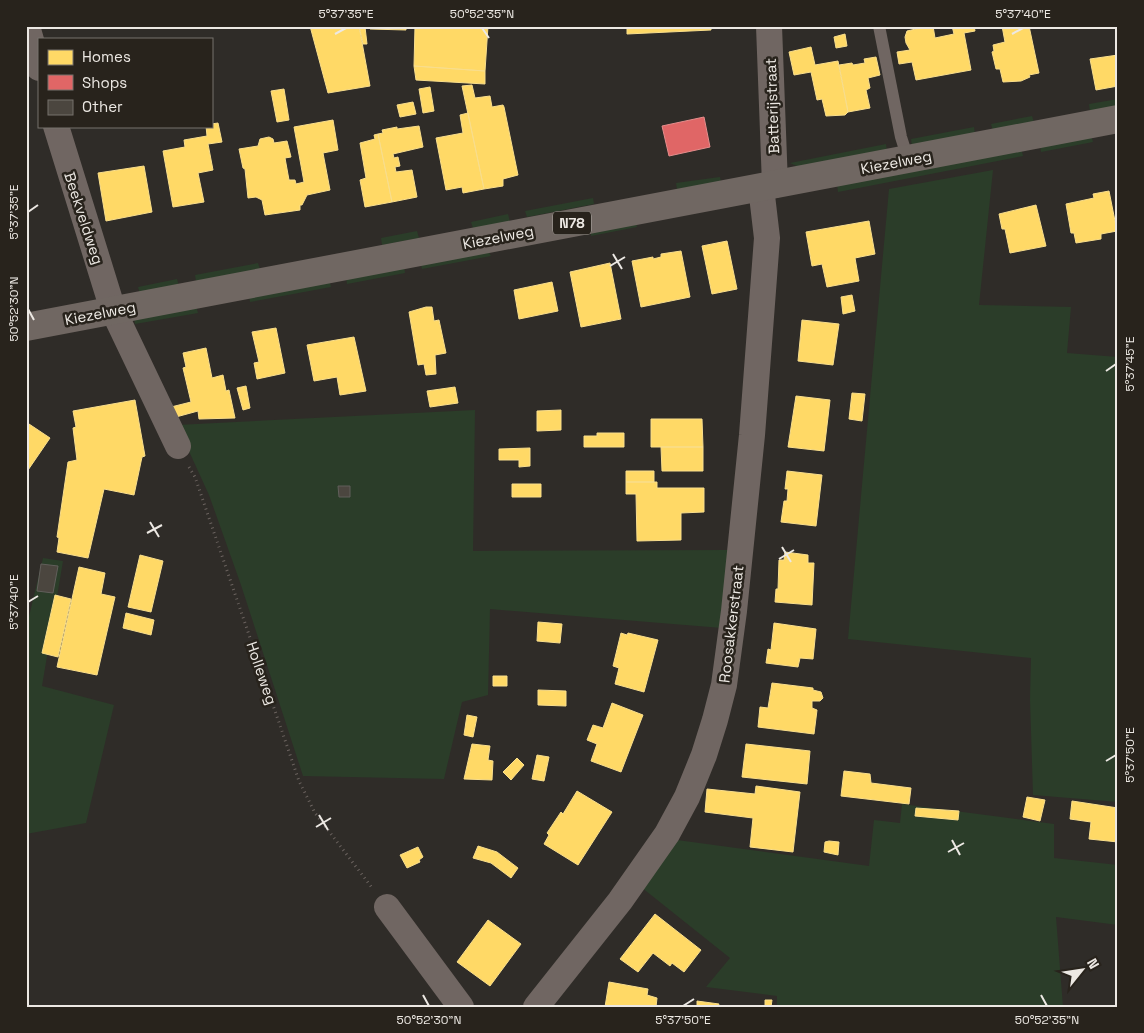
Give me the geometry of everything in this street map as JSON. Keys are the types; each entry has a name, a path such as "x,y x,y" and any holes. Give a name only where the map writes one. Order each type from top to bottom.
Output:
{"main road":[{"name":"Kiezelweg","path":"26,327 1118,119"}],"street":[{"path":"27,26 38,64"},
{"name":"Batterijstraat","path":"768,186 769,26"},
{"name":"Beekveldweg","path":"57,128 112,310"},
{"name":"Roosakkerstraat","path":"536,1007 620,902 667,834 686,797 704,755 715,720 724,685 734,611 752,435 767,238 768,186"},
{"path":"112,310 178,446"},
{"path":"387,907 461,1007"}],"lane":[{"path":"879,26 901,137 908,159"}],"path":[{"name":"Holleweg","path":"178,446 195,477 299,781 315,813 387,907"}],"green space":[{"path":"1118,99 1118,106 1090,112 1089,104"},
{"path":"1032,116 1034,122 993,131 991,124"},
{"path":"974,127 975,134 912,147 911,139"},
{"path":"1091,135 1093,142 1041,152 1040,145"},
{"path":"886,144 887,151 801,168 790,163"},
{"path":"1021,148 1023,156 838,192 837,184"},
{"path":"993,170 979,305 1071,307 1067,353 1118,357 1118,802 1033,795 1030,699 1031,658 848,639 889,189"},
{"path":"720,177 721,182 677,189 676,183"},
{"path":"593,198 594,204 527,217 525,211"},
{"path":"508,214 510,222 473,228 471,222"},
{"path":"636,220 637,227 591,236 590,228"},
{"path":"417,231 419,238 382,245 381,238"},
{"path":"487,249 491,256 422,269 420,261"},
{"path":"258,263 260,269 196,281 195,275"},
{"path":"404,266 405,273 347,284 346,276"},
{"path":"177,279 179,286 140,294 138,287"},
{"path":"329,279 331,287 250,302 249,295"},
{"path":"196,306 198,313 135,324 134,317"},
{"path":"475,410 473,551 729,550 722,628 490,609 488,695 462,702 444,779 303,776 241,585 209,495 177,425"},
{"path":"43,558 63,561 42,686 114,705 86,823 26,834 26,629"},
{"path":"902,804 1054,824 1054,858 1118,865 1118,925 1056,917 1063,1007 777,1007 777,996 706,987 730,958 641,887 677,840 869,866 874,820 900,823"}],"building: Homes":[{"path":"310,26 359,26 370,86 328,93"},
{"path":"359,26 406,26 406,30 370,29 365,27 367,44 363,44"},
{"path":"415,26 488,26 485,71 414,66"},
{"path":"627,26 711,26 711,30 627,34"},
{"path":"933,26 935,38 954,34 952,26 974,26 975,31 964,33 971,70 916,80 912,62 899,64 897,52 910,50 905,37 907,31"},
{"path":"1002,26 1029,26 1039,73 1029,75 1030,77 1021,81 1003,82 1000,69 996,69 992,52 994,51 993,45 1005,42"},
{"path":"845,34 847,46 836,48 834,37"},
{"path":"811,47 815,65 838,61 848,112 845,115 826,116 822,99 817,100 811,72 794,75 789,52"},
{"path":"1118,55 1118,86 1096,90 1090,59"},
{"path":"876,57 880,75 868,78 870,88 866,90 870,108 848,112 839,65 865,63 864,59"},
{"path":"414,66 485,71 485,84 416,80"},
{"path":"472,85 475,98 490,96 492,107 503,105 504,107 518,175 503,179 503,186 484,189 462,86"},
{"path":"430,87 434,111 423,113 419,89"},
{"path":"284,89 289,120 277,122 271,91"},
{"path":"413,102 416,114 400,117 397,105"},
{"path":"468,113 484,189 463,193 462,187 446,190 436,138 463,133 460,115"},
{"path":"333,120 338,150 323,153 330,190 307,195 302,205 300,205 300,210 265,215 262,200 256,197 248,198 245,169 243,168 239,149 258,146 260,139 269,137 273,139 274,143 287,141 291,157 285,158 289,180 295,180 296,184 304,182 294,127"},
{"path":"218,123 222,142 208,144 213,170 198,173 204,202 173,207 163,151 185,147 184,140 207,136 206,128 212,128 212,124"},
{"path":"419,126 423,147 393,154 394,158 398,157 400,166 395,167 396,172 412,170 417,197 392,202 378,134 383,133 382,130 397,127 397,129"},
{"path":"378,134 392,202 365,207 360,180 366,178 360,143 375,139 374,135"},
{"path":"144,166 152,212 106,221 98,173"},
{"path":"1109,191 1117,231 1101,234 1101,239 1076,243 1074,233 1071,233 1066,204 1094,198 1093,194"},
{"path":"1036,205 1046,246 1010,253 1005,229 1002,229 999,214"},
{"path":"869,221 875,254 855,258 859,281 827,287 822,264 812,266 806,232"},
{"path":"727,241 737,289 712,294 702,246"},
{"path":"681,251 690,297 641,307 632,261 653,257 653,259 661,257 661,254"},
{"path":"610,263 621,319 581,327 570,272"},
{"path":"552,282 558,311 519,319 514,290"},
{"path":"852,295 855,311 843,314 841,297"},
{"path":"432,307 434,321 439,320 446,353 435,355 436,374 426,375 424,364 418,365 409,312"},
{"path":"802,320 839,324 833,365 798,361"},
{"path":"276,328 285,373 257,379 254,363 259,362 252,332"},
{"path":"354,337 366,391 340,395 337,377 314,381 307,345"},
{"path":"206,348 212,378 223,375 226,391 229,390 235,418 199,419 198,411 176,417 171,407 191,402 183,368 186,367 183,353"},
{"path":"246,386 250,408 243,410 237,388"},
{"path":"455,387 458,403 430,407 427,391"},
{"path":"852,393 865,394 862,421 849,419"},
{"path":"796,396 830,400 824,451 788,447"},
{"path":"135,400 145,456 142,457 134,495 104,489 88,558 57,552 59,538 57,537 68,462 77,460 73,428 76,427 73,411"},
{"path":"561,410 561,430 537,431 537,411"},
{"path":"651,419 702,419 703,447 651,447"},
{"path":"26,422 50,438 26,473"},
{"path":"597,433 624,433 624,447 584,447 584,436 597,436"},
{"path":"661,447 703,447 703,471 662,471"},
{"path":"530,448 530,466 519,467 519,460 499,460 499,449"},
{"path":"626,471 654,471 654,482 626,482"},
{"path":"787,471 822,475 816,526 781,522 784,501 787,501 788,489 785,489"},
{"path":"626,482 657,482 657,488 704,488 704,512 681,513 681,540 637,541 636,494 626,494"},
{"path":"512,484 541,484 541,497 512,497"},
{"path":"785,552 808,555 808,563 814,563 812,605 775,602 776,589 778,589 779,560 784,560"},
{"path":"140,555 163,561 151,612 128,607"},
{"path":"79,567 105,573 101,594 115,597 97,675 57,667"},
{"path":"55,595 71,599 58,657 42,653"},
{"path":"126,613 154,620 151,635 123,628"},
{"path":"538,622 562,624 560,643 537,641"},
{"path":"774,623 816,629 813,659 800,658 798,667 766,663 768,649 771,650"},
{"path":"621,633 658,640 644,692 615,684 619,668 613,666"},
{"path":"493,676 507,676 507,686 493,686"},
{"path":"772,683 813,688 813,690 821,692 823,698 820,701 812,701 812,708 817,710 814,734 758,727 760,707 768,708"},
{"path":"538,690 566,691 566,706 538,705"},
{"path":"612,703 643,715 621,772 591,761 597,744 587,740 593,725 603,728"},
{"path":"467,715 477,717 473,737 464,735"},
{"path":"472,744 490,746 488,760 493,761 492,780 464,779"},
{"path":"746,744 810,751 807,784 742,777"},
{"path":"537,755 549,757 544,781 532,779"},
{"path":"517,758 524,765 511,780 503,772"},
{"path":"844,771 870,774 871,783 911,788 909,804 841,796"},
{"path":"756,786 800,792 793,852 750,847 753,818 705,812 707,789 755,794"},
{"path":"577,791 612,812 578,865 544,844 549,835 547,833 561,812 563,814"},
{"path":"1027,797 1045,800 1040,821 1023,817"},
{"path":"1072,801 1118,808 1118,842 1089,839 1091,822 1070,819"},
{"path":"916,808 959,811 958,820 915,816"},
{"path":"825,842 839,842 838,855 824,852"},
{"path":"478,846 497,852 518,868 511,878 491,863 473,858"},
{"path":"418,847 423,857 419,860 420,862 407,868 400,855"},
{"path":"655,914 701,950 684,972 672,963 670,966 653,953 638,972 620,959"},
{"path":"488,920 521,944 490,986 457,962"},
{"path":"609,982 648,989 647,995 657,998 656,1007 605,1007"},
{"path":"765,1000 772,1000 771,1007 765,1007"},
{"path":"697,1001 719,1004 718,1007 697,1007"}],"building: Shops":[{"path":"704,117 710,147 669,156 662,126"}],"building: Other":[{"path":"338,486 350,486 350,497 339,497"},
{"path":"41,564 58,566 53,593 37,591"}]}
